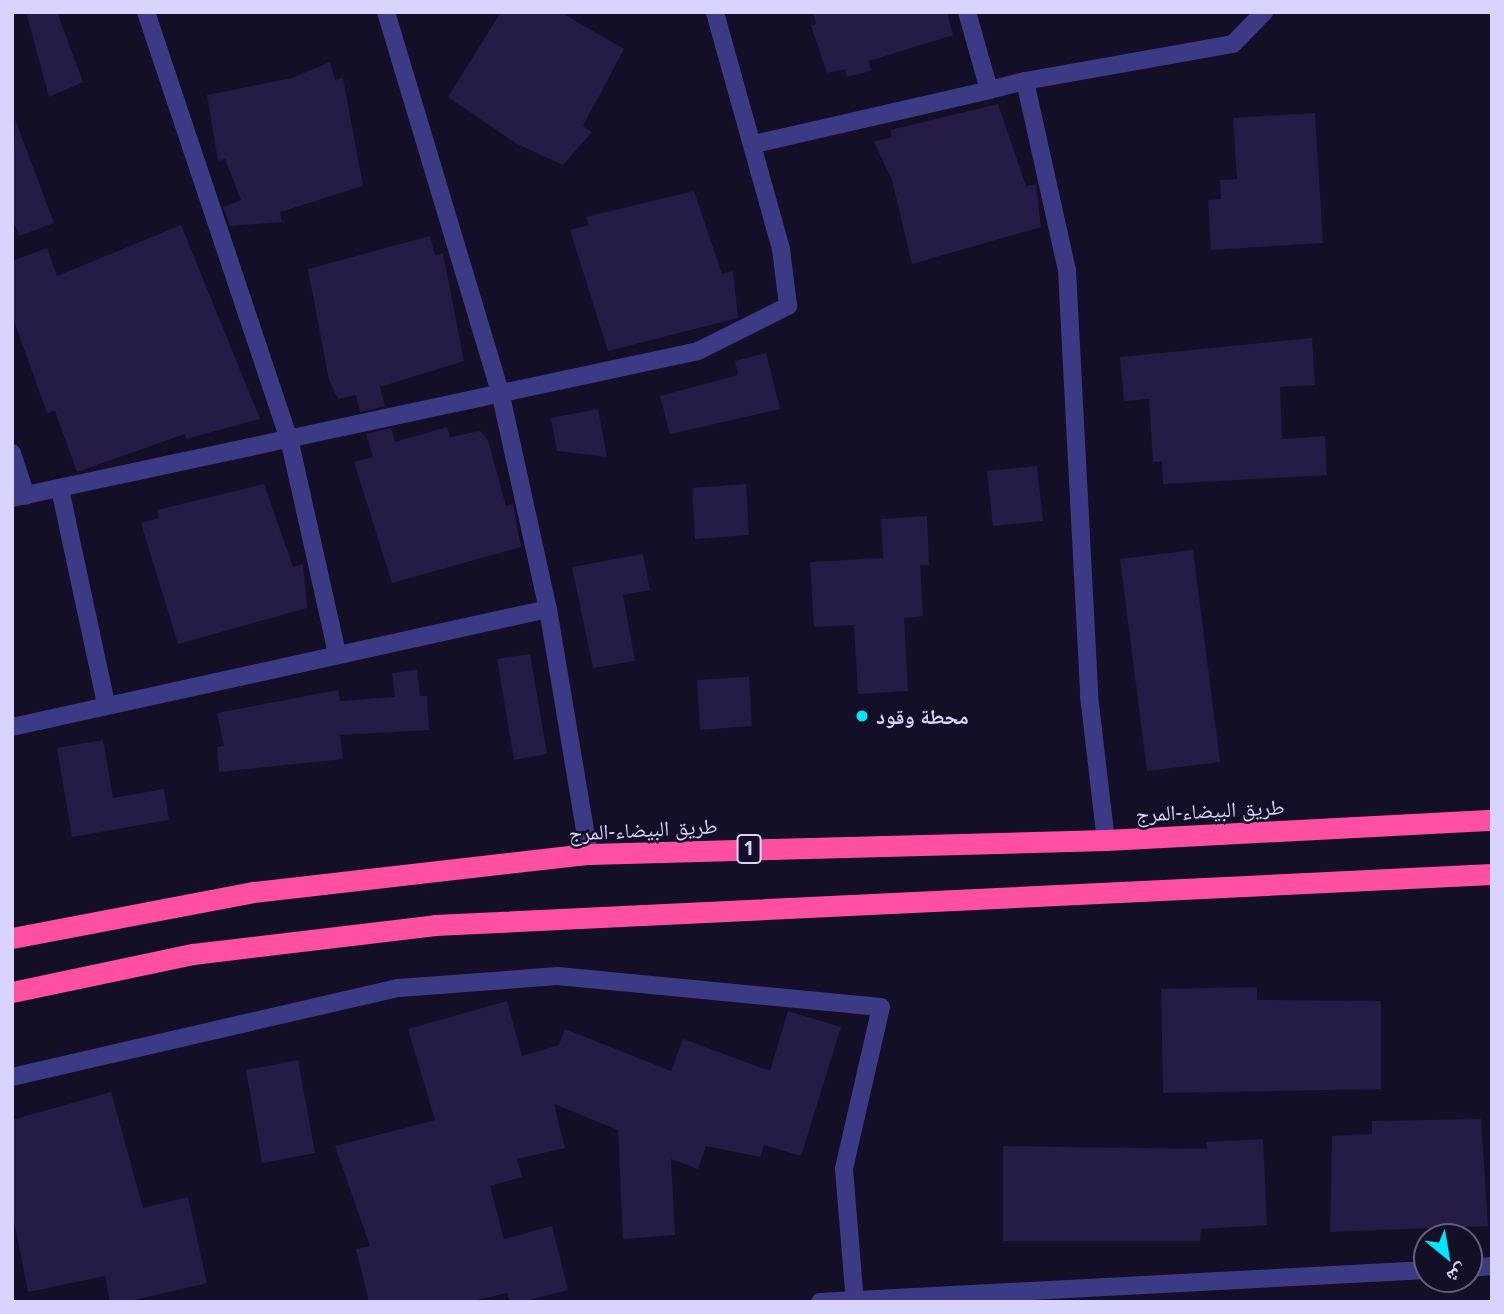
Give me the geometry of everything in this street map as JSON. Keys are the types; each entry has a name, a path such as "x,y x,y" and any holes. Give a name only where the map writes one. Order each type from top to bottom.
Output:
{"highway":[{"name":"طريق البيضاء-المرج","path":"12,938 253,892 589,854 1106,840 1492,820"},
{"path":"12,992 193,954 435,925 1492,874"}],"street":[{"path":"146,12 290,443 337,654"},
{"path":"386,12 501,396 548,609 589,854"},
{"path":"12,453 19,497 290,443 698,351 788,306 781,249 754,144 715,12"},
{"path":"967,12 989,90"},
{"path":"754,144 1025,81 1233,44 1264,12"},
{"path":"1025,81 1067,270 1088,696 1106,840"},
{"path":"60,489 106,704"},
{"path":"12,727 106,704 548,609"},
{"path":"12,1077 398,988 558,976 881,1007 844,1169 855,1299"},
{"path":"820,1302 1413,1271"}],"building":[{"path":"26,12 57,12 83,82 49,97"},
{"path":"501,12 560,12 624,49 583,126 592,132 563,165 517,144 448,97"},
{"path":"813,12 947,12 953,35 869,61 871,71 847,77 845,69 827,73 811,26 816,24"},
{"path":"330,62 335,80 343,78 363,186 280,212 282,222 230,226 223,207 241,200 225,159 218,161 207,95 292,78"},
{"path":"998,104 1026,186 1036,184 1041,227 912,264 892,180 874,142 892,137 890,130"},
{"path":"1315,113 1323,243 1211,250 1208,200 1221,199 1220,180 1237,179 1233,118"},
{"path":"15,119 54,223 19,236 12,217"},
{"path":"694,191 722,274 733,271 738,318 608,351 570,230 589,225 586,217"},
{"path":"181,225 260,419 186,439 185,434 77,472 55,411 47,413 12,315 12,261 47,248 57,276"},
{"path":"430,236 435,255 443,253 464,361 380,387 385,406 360,412 356,395 338,399 329,380 308,269"},
{"path":"1312,338 1315,385 1280,387 1282,439 1325,436 1327,475 1163,484 1162,461 1153,462 1149,399 1124,401 1120,357"},
{"path":"766,353 780,409 670,434 660,396 738,375 735,361"},
{"path":"598,409 607,457 557,451 551,418"},
{"path":"447,427 450,437 480,431 488,440 506,506 513,504 521,547 392,583 354,462 373,457 366,434 391,428 395,442"},
{"path":"1037,466 1043,521 993,526 987,471"},
{"path":"264,484 293,567 303,564 307,608 178,644 141,523 159,518 157,510"},
{"path":"746,484 749,535 695,539 692,488"},
{"path":"927,516 929,565 920,565 923,616 904,618 908,691 858,694 854,625 814,627 810,562 883,558 881,519"},
{"path":"1193,550 1220,762 1147,771 1120,559"},
{"path":"643,554 650,590 623,595 635,661 593,668 572,567"},
{"path":"530,654 547,754 514,760 497,659"},
{"path":"417,670 420,696 427,696 429,730 340,735 343,759 219,772 217,747 224,746 217,713 338,690 340,701 395,697 392,673"},
{"path":"749,677 752,726 700,730 697,680"},
{"path":"103,740 113,798 164,789 169,820 72,837 57,748"},
{"path":"1257,987 1257,1000 1381,1001 1381,1089 1163,1093 1161,989"},
{"path":"507,1001 522,1056 559,1045 565,1029 671,1071 683,1039 770,1071 788,1011 841,1027 801,1156 764,1145 760,1157 706,1146 698,1169 671,1159 675,1235 623,1239 618,1130 554,1104 565,1148 517,1159 522,1177 490,1186 504,1239 552,1226 568,1290 522,1302 510,1302 507,1293 468,1302 369,1302 356,1249 370,1246 335,1146 435,1120 408,1029"},
{"path":"298,1060 315,1153 262,1163 246,1070"},
{"path":"111,1092 143,1208 188,1197 207,1283 126,1302 110,1302 105,1276 28,1292 12,1211 12,1120"},
{"path":"1481,1119 1488,1226 1483,1226 1483,1223 1413,1223 1413,1229 1330,1232 1332,1136 1372,1134 1372,1121"},
{"path":"1263,1139 1267,1225 1201,1229 1200,1241 1003,1241 1003,1146 1207,1149 1206,1142"}],"place":[{"name":"محطة وقود","path":"862,716"}]}
